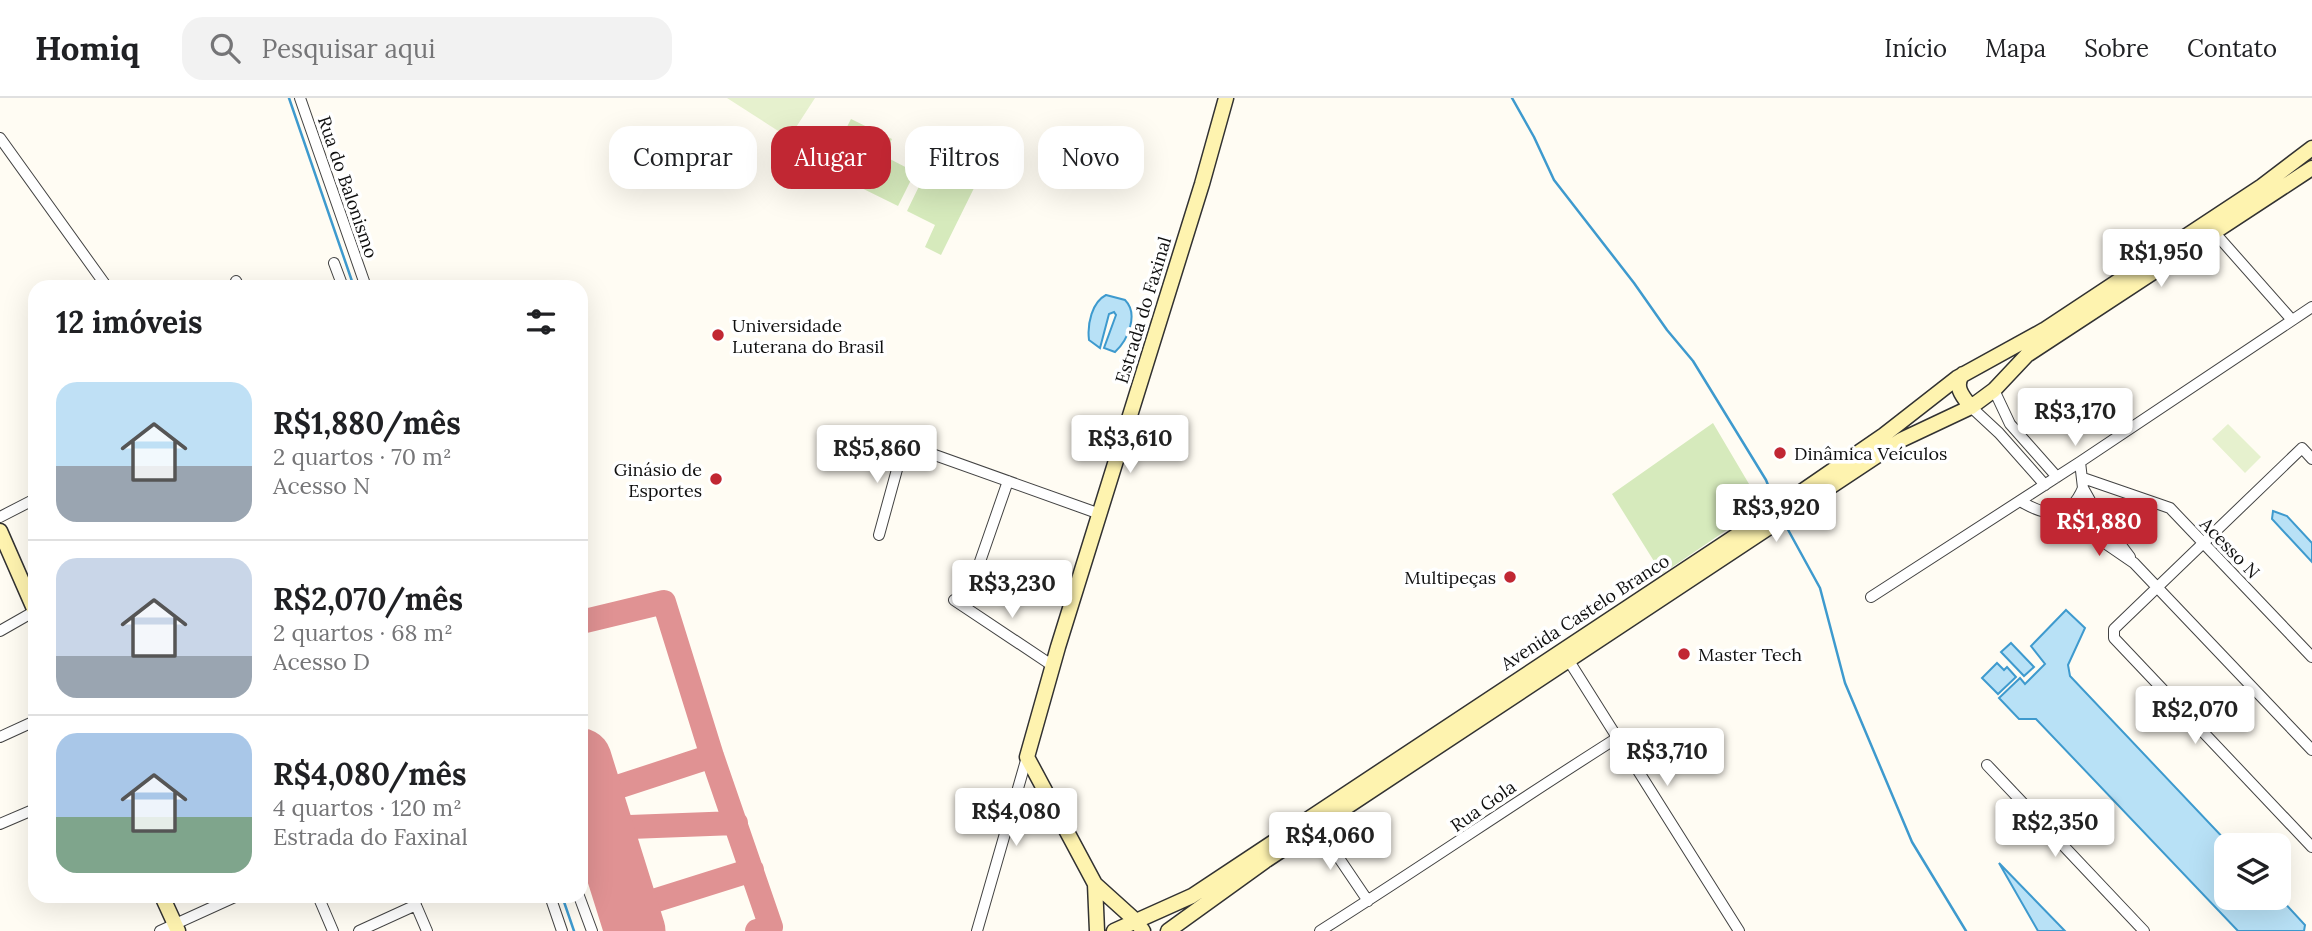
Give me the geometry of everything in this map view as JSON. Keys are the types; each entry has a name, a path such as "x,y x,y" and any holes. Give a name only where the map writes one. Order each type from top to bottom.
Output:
{"main road":[{"name":"Estrada do Faxinal","path":"1027,757 1226,98"},
{"name":"Avenida Castelo Branco","path":"1114,931 1142,923 1199,891 1772,512 1884,435 1969,371 2044,330 2262,186 2312,148"},
{"name":"Avenida Castelo Branco","path":"1168,931 1232,884 1901,440 1971,407 1994,390 2027,355 2312,168"},
{"path":"1971,407 1959,389 1959,379 1969,371 1988,374 1994,390"},
{"path":"0,531 28,595"},
{"path":"1027,757 1095,884 1142,923 1162,931"},
{"path":"1095,884 1097,931"},
{"path":"165,903 177,928"}],"street":[{"name":"Rua do Balonismo","path":"300,98 364,280"},
{"path":"0,138 102,280"},
{"path":"2215,233 2292,320"},
{"path":"334,263 340,280"},
{"path":"1871,597 2312,307"},
{"path":"1994,390 2010,424 2057,477"},
{"path":"1971,407 1999,433 2045,485"},
{"path":"1999,433 2010,424"},
{"path":"879,535 904,444 1100,514"},
{"path":"2312,458 2302,448 2114,629 2114,638 2312,848"},
{"path":"2080,462 2083,483 2097,513 2134,563 2312,750"},
{"path":"976,573 1008,481"},
{"path":"2061,513 2080,497 2083,483"},
{"name":"Acesso N","path":"2083,483 2109,488 2170,508 2312,657"},
{"path":"2020,501 2039,512 2061,513 2134,563"},
{"path":"0,517 28,503"},
{"path":"954,600 1053,666"},
{"path":"0,631 28,615"},
{"path":"1570,661 1739,931"},
{"path":"0,737 28,724"},
{"name":"Rua Gola","path":"1320,931 1617,738"},
{"path":"977,931 1027,757"},
{"path":"1987,765 2144,931"},
{"path":"0,824 28,812"},
{"path":"1318,827 1368,901"},
{"path":"160,931 177,928 224,903"},
{"path":"321,903 333,931"},
{"path":"359,931 409,903"},
{"path":"415,903 427,931"},
{"path":"552,903 562,931"},
{"path":"582,903 592,931"}],"green space":[{"path":"727,98 815,98 797,126 771,126"},
{"path":"851,119 865,126 847,126"},
{"path":"891,160 905,167 906,189 898,206 864,189 891,189"},
{"path":"918,189 974,189 941,255 925,247 935,225 907,211"},
{"path":"1713,423 1762,506 1662,574 1612,494"},
{"path":"2228,424 2261,457 2245,473 2212,439"}],"water":[{"path":"1106,295 1125,300 1131,312 1128,334 1115,352 1104,348 1116,315 1114,312 1109,314 1100,348 1089,340 1092,314 1097,303"},
{"path":"2273,511 2287,516 2312,543 2312,562 2272,519"},
{"path":"2066,610 2085,628 2068,665 2070,676 2219,833 2214,833 2214,906 2036,719 2019,719 1999,698 2020,678 2025,684 2045,664 2031,646"},
{"path":"2011,643 2034,667 2024,676 2001,652"},
{"path":"1997,663 2004,670 2007,667 2016,677 1998,694 1982,678"},
{"path":"1999,863 2065,931 2038,931"},
{"path":"2218,910 2291,910 2305,925 2304,931 2238,931"}],"waterway":[{"path":"289,98 352,280"},
{"path":"1512,98 1554,180 1693,361 1766,480 1774,500"},
{"path":"1786,526 1820,588 1845,683 1912,842 1966,931"},
{"path":"564,903 574,931"}],"taxiway":[{"path":"588,620 664,602 712,756 771,927 757,931"},
{"path":"593,795 712,756"},
{"path":"603,828 736,823"},
{"path":"628,909 752,870"}],"runway":[{"path":"588,781 635,931"}],"place":[{"name":"Universidade Luterana do Brasil","path":"718,335"},
{"name":"Dinâmica Veículos","path":"1780,453"},
{"name":"Ginásio de Esportes","path":"716,479"},
{"name":"Multipeças","path":"1510,577"},
{"name":"Master Tech","path":"1684,654"}]}
